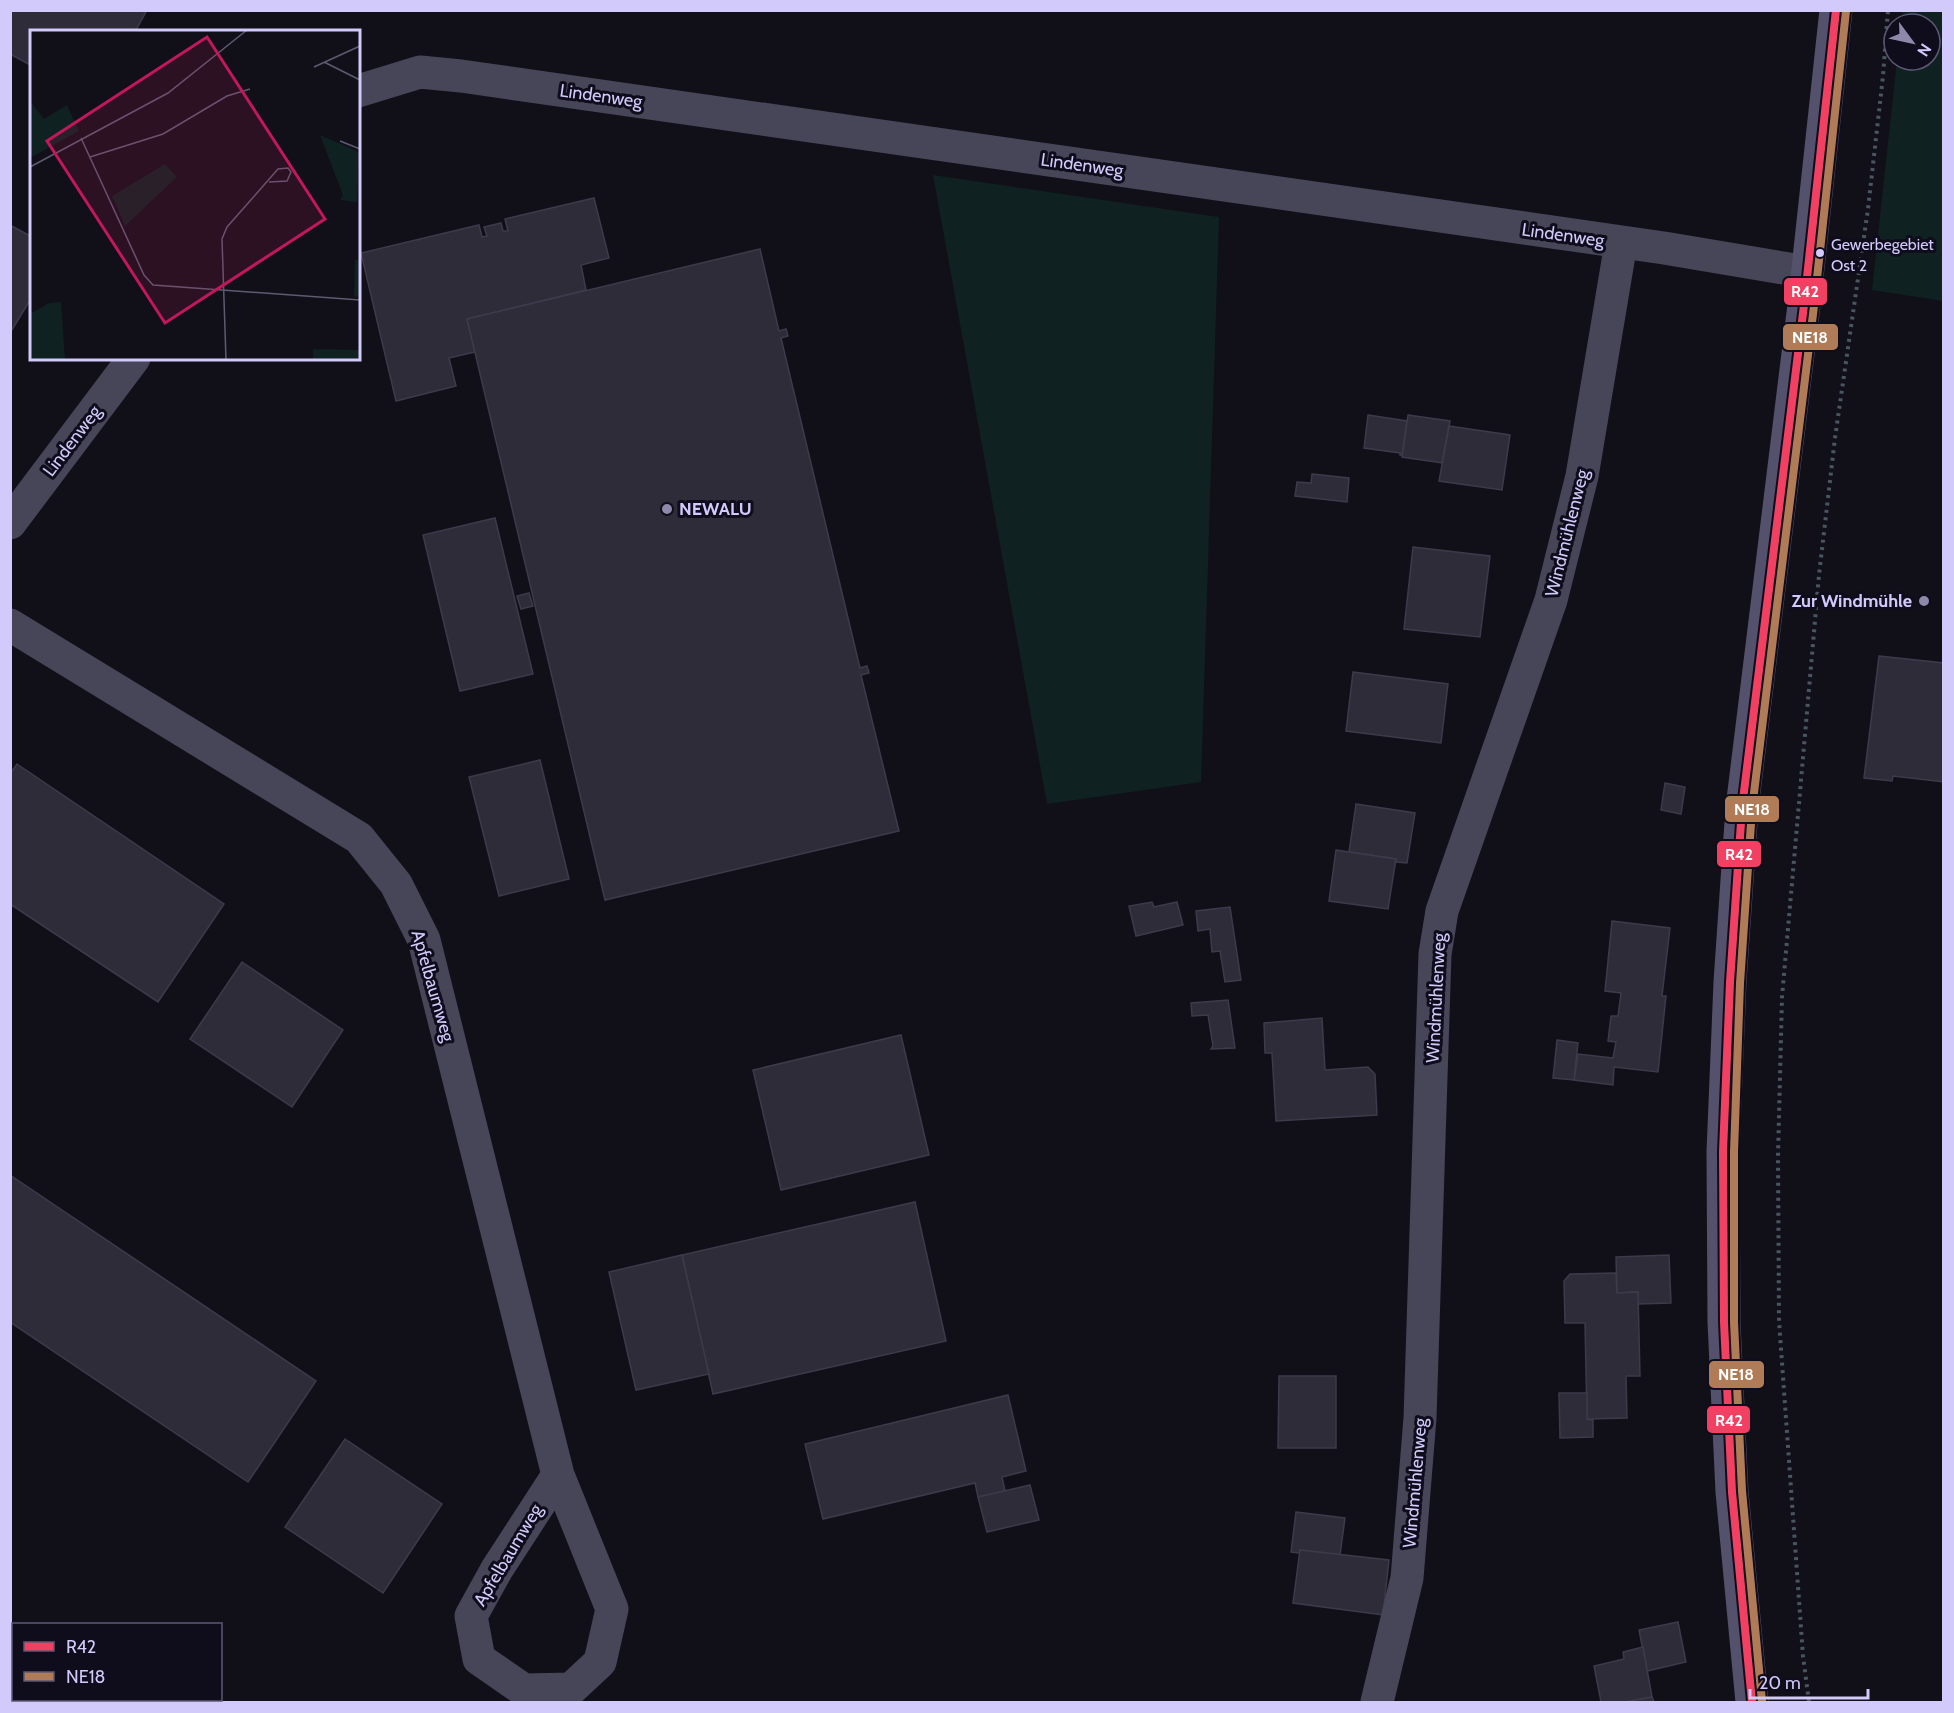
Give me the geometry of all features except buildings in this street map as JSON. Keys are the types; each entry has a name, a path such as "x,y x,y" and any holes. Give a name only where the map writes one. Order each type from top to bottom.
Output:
{"main road":[{"path":"1752,1702 1732,1492 1724,1322 1724,1152 1728,1016 1743,808 1836,10"}],"street":[{"name":"Lindenweg","path":"360,91 420,72 461,76 1664,248 1807,272"},
{"name":"Windmühlenweg","path":"1377,1702 1407,1578 1419,1430 1435,954 1442,911 1551,600 1582,476 1621,243"},
{"name":"Lindenweg","path":"10,523 132,360"},
{"name":"Apfelbaumweg","path":"10,625 359,838 396,884 424,939 558,1475 612,1609 600,1662 571,1689 524,1690 479,1659 471,1616 497,1569 558,1475"}],"path":[{"path":"1809,1702 1803,1656 1779,1321 1778,1156 1782,997 1819,575 1835,438 1868,209 1888,10"}],"shaded area":[{"path":"1943,11 1943,301 1872,290 1896,72 1942,72 1942,12 1903,12"},
{"path":"933,175 1219,217 1201,782 1047,804"}],"transit line":[{"name":"R42","path":"1752,1702 1732,1492 1724,1322 1723,1152 1730,982 1742,808 1804,305 1836,10"},
{"name":"NE18","path":"1762,1701 1742,1491 1734,1322 1734,1152 1740,983 1752,809 1814,306 1846,11"}],"place":[{"name":"Gewerbegebiet Ost 2","path":"1820,253"},
{"name":"NEWALU","path":"667,509"},
{"name":"Zur Windmühle","path":"1924,601"}]}
